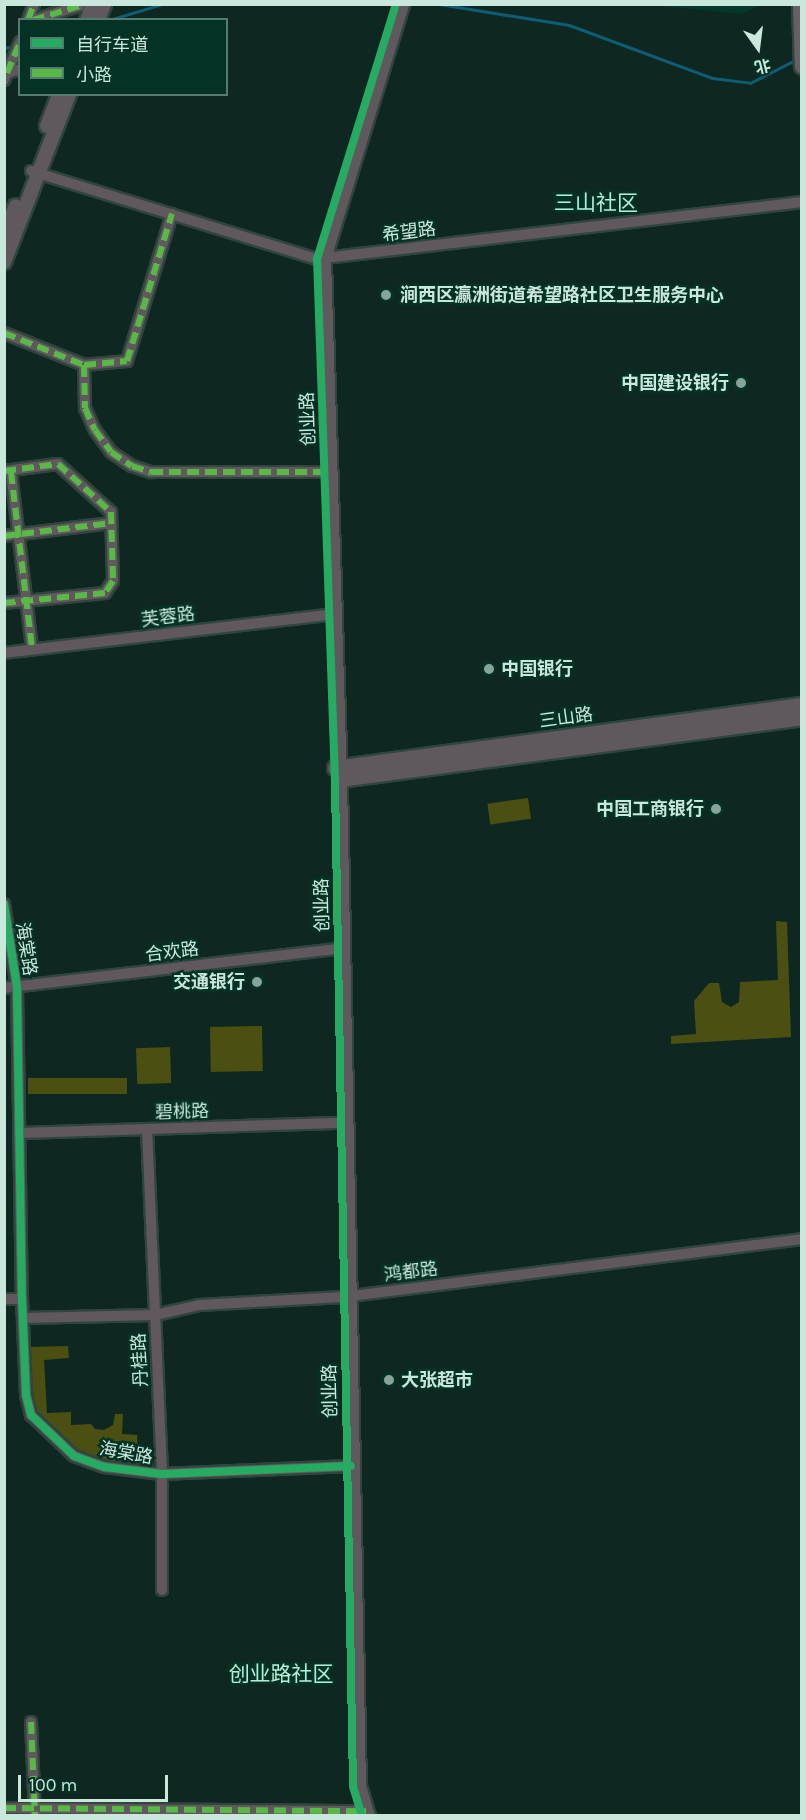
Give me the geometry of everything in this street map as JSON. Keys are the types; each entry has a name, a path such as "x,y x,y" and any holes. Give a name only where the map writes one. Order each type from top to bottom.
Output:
{"main road":[{"path":"800,4 801,66"}],"street":[{"name":"创业路","path":"364,1814 353,1786 338,774 321,259 386,46 396,4"},
{"name":"创业路","path":"386,46 402,4"},
{"path":"44,18 92,11"},
{"path":"78,18 92,11"},
{"path":"6,77 18,47"},
{"path":"4,262 58,96"},
{"path":"4,235 68,96"},
{"name":"希望路","path":"35,172 321,259 801,202"},
{"path":"4,333 84,364 127,361 172,214"},
{"path":"84,364 86,408 95,430 111,452 132,465 151,472 328,472"},
{"path":"4,603 26,600 105,593 113,581 111,512 58,464 8,472 19,535 26,600 32,650"},
{"path":"4,536 111,523"},
{"name":"芙蓉路","path":"4,653 332,614"},
{"name":"三山路","path":"338,774 801,705"},
{"name":"三山路","path":"338,774 801,718"},
{"name":"海棠路","path":"4,904 17,987 22,1299 26,1395 31,1415 46,1433 74,1456 105,1467 162,1474 348,1467"},
{"name":"合欢路","path":"4,988 340,948"},
{"name":"碧桃路","path":"19,1133 343,1124"},
{"name":"丹桂路","path":"147,1129 162,1474 162,1590"},
{"name":"鸿都路","path":"23,1318 155,1315 199,1305 346,1297 801,1239"},
{"path":"4,1299 22,1299"},
{"path":"31,1722 35,1812"},
{"path":"4,1808 35,1812 364,1814"}],"shaded area":[{"path":"650,4 764,4 741,14 650,5"}],"green space":[{"path":"528,798 531,819 490,825 487,804"},
{"path":"776,921 787,922 791,1037 671,1044 671,1036 696,1034 694,1001 709,983 719,983 722,1002 731,1007 739,1002 740,982 778,980"},
{"path":"262,1026 263,1071 211,1072 210,1027"},
{"path":"170,1047 171,1083 137,1084 136,1048"},
{"path":"28,1078 127,1078 127,1094 28,1094"},
{"path":"68,1346 69,1358 44,1360 47,1413 71,1412 71,1425 91,1424 95,1429 104,1430 113,1425 115,1414 123,1414 122,1434 137,1435 138,1449 152,1448 153,1465 109,1463 77,1449 35,1409 28,1347"}],"waterway":[{"path":"116,18 162,4"},
{"path":"439,4 569,25 712,78 750,83 797,59"},
{"path":"4,48 15,46"}],"marked path":[{"path":"29,18 34,4"},
{"path":"40,18 79,6"},
{"path":"7,73 18,47"},
{"path":"4,333 84,365 127,361 172,214"},
{"path":"84,365 85,408 95,430 111,452 132,466 151,472 330,472"},
{"path":"4,471 58,464 111,512 113,581 105,593 4,603"},
{"path":"11,472 32,649"},
{"path":"4,536 111,523"},
{"path":"31,1722 35,1816"},
{"path":"4,1808 366,1811"}],"cycle path":[{"path":"362,1816 353,1786 335,781 317,259 396,4"},
{"path":"4,904 17,987 22,1299 26,1395 31,1415 74,1456 105,1467 162,1474 351,1466"}],"place":[{"name":"涧西区瀛洲街道希望路社区卫生服务中心","path":"386,295"},
{"name":"中国建设银行","path":"741,383"},
{"name":"中国银行","path":"489,669"},
{"name":"中国工商银行","path":"716,809"},
{"name":"交通银行","path":"257,982"},
{"name":"大张超市","path":"389,1380"}],"district":[{"name":"三山社区","path":"596,203"},
{"name":"创业路社区","path":"281,1674"}]}
